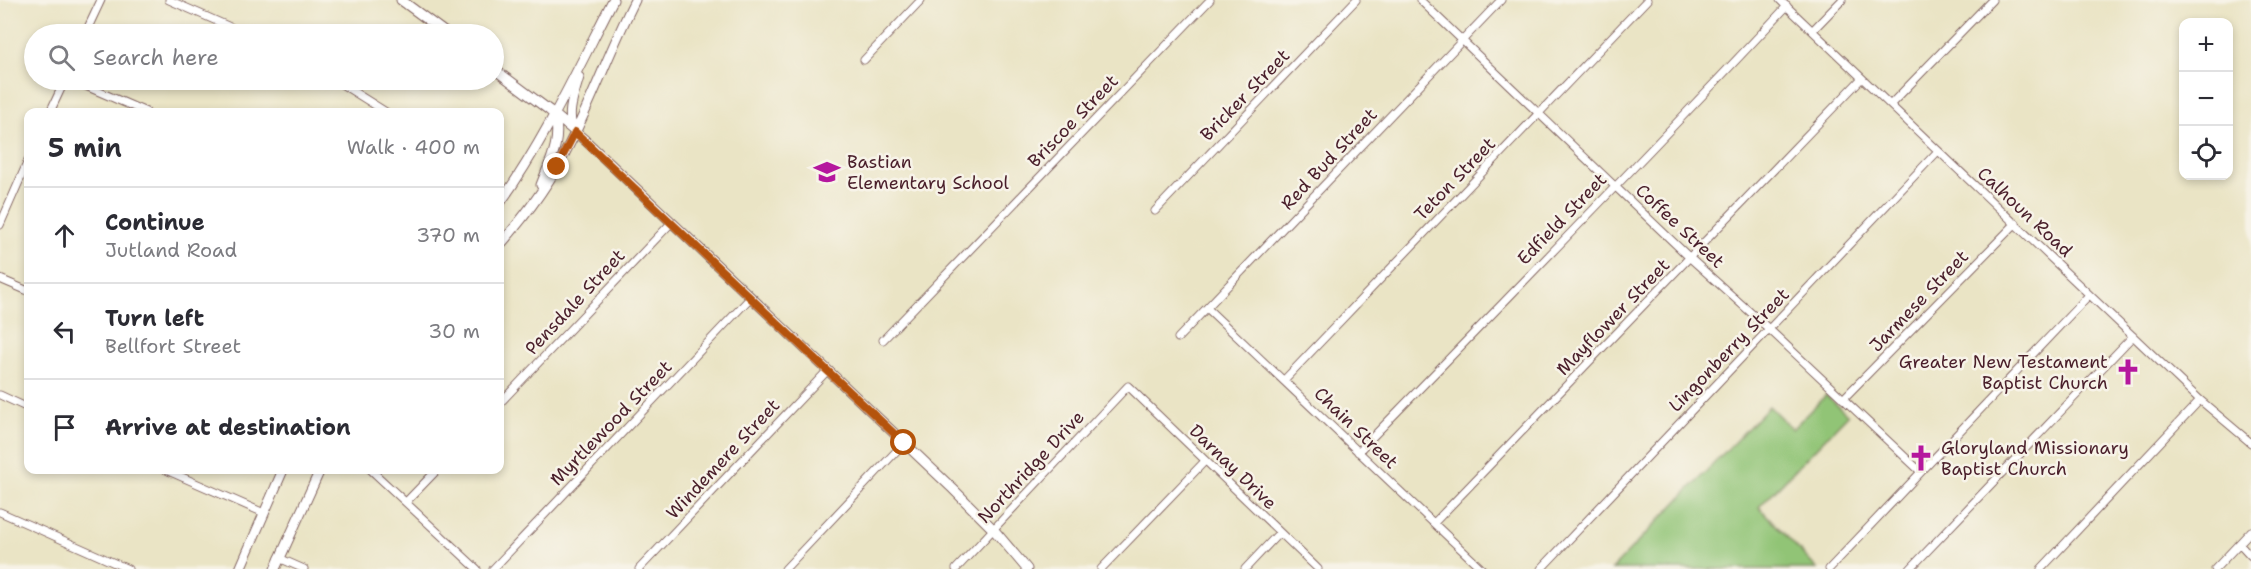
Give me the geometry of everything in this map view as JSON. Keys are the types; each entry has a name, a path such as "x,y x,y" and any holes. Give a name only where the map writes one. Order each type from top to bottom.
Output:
{"main road":[{"path":"401,0 433,24"},
{"path":"504,197 525,167 555,115 613,0"},
{"path":"504,240 536,200 557,167 635,0"},
{"path":"602,22 620,30"},
{"path":"575,132 570,116 583,63"},
{"path":"504,77 575,132 752,297 994,530 1027,569"},
{"path":"536,200 557,141 558,130 555,115"},
{"path":"240,569 281,474"},
{"path":"274,569 318,474"}],"street":[{"path":"90,24 101,0"},
{"path":"169,0 223,24"},
{"path":"864,60 921,0"},
{"name":"Briscoe Street","path":"883,340 1210,0"},
{"name":"Bricker Street","path":"1155,211 1356,0"},
{"name":"Coffee Street","path":"1420,0 1690,258 1921,472"},
{"name":"Red Bud Street","path":"1178,339 1501,0"},
{"name":"Teton Street","path":"1285,380 1647,0"},
{"name":"Calhoun Road","path":"1780,0 2016,223 2089,296 2200,400 2251,443"},
{"path":"1813,30 1842,0"},
{"path":"1891,104 1992,0"},
{"name":"Edfield Street","path":"1358,452 1615,186 1661,142 1787,6"},
{"name":"Mayflower Street","path":"1434,524 1862,78"},
{"path":"52,108 60,90"},
{"path":"95,90 137,108"},
{"path":"351,90 380,108"},
{"name":"Lingonberry Street","path":"1540,569 1938,151"},
{"path":"0,225 24,180"},
{"name":"Pensdale Street","path":"504,400 672,222"},
{"name":"Jarmese Street","path":"1843,399 2016,223"},
{"path":"0,279 24,289"},
{"path":"1829,569 2089,296"},
{"name":"Myrtlewood Street","path":"493,569 752,297"},
{"name":"Chain Street","path":"1208,309 1482,569"},
{"path":"1910,569 2133,336"},
{"name":"Windemere Street","path":"639,569 828,370"},
{"name":"Darnay Drive","path":"1128,386 1318,569"},
{"name":"Northridge Drive","path":"956,569 1128,386"},
{"path":"0,395 24,406"},
{"path":"2042,569 2200,400"},
{"path":"785,569 904,443"},
{"path":"1101,569 1204,461"},
{"path":"175,474 264,513"},
{"path":"375,474 477,569"},
{"path":"406,502 433,474"},
{"path":"0,512 128,569"},
{"path":"2215,569 2251,531"},
{"path":"1245,569 1279,533"},
{"path":"2240,544 2251,556"},
{"path":"279,558 304,569"}],"green space":[{"path":"1826,395 1848,415 1759,507 1817,569 1612,569 1769,406 1792,429"}],"place":[{"name":"Bastian Elementary School","path":"827,172"},
{"name":"Greater New Testament Baptist Church","path":"2128,372"},
{"name":"Gloryland Missionary Baptist Church","path":"1921,458"}],"route":[{"path":"557,167 575,132 904,443"}]}
